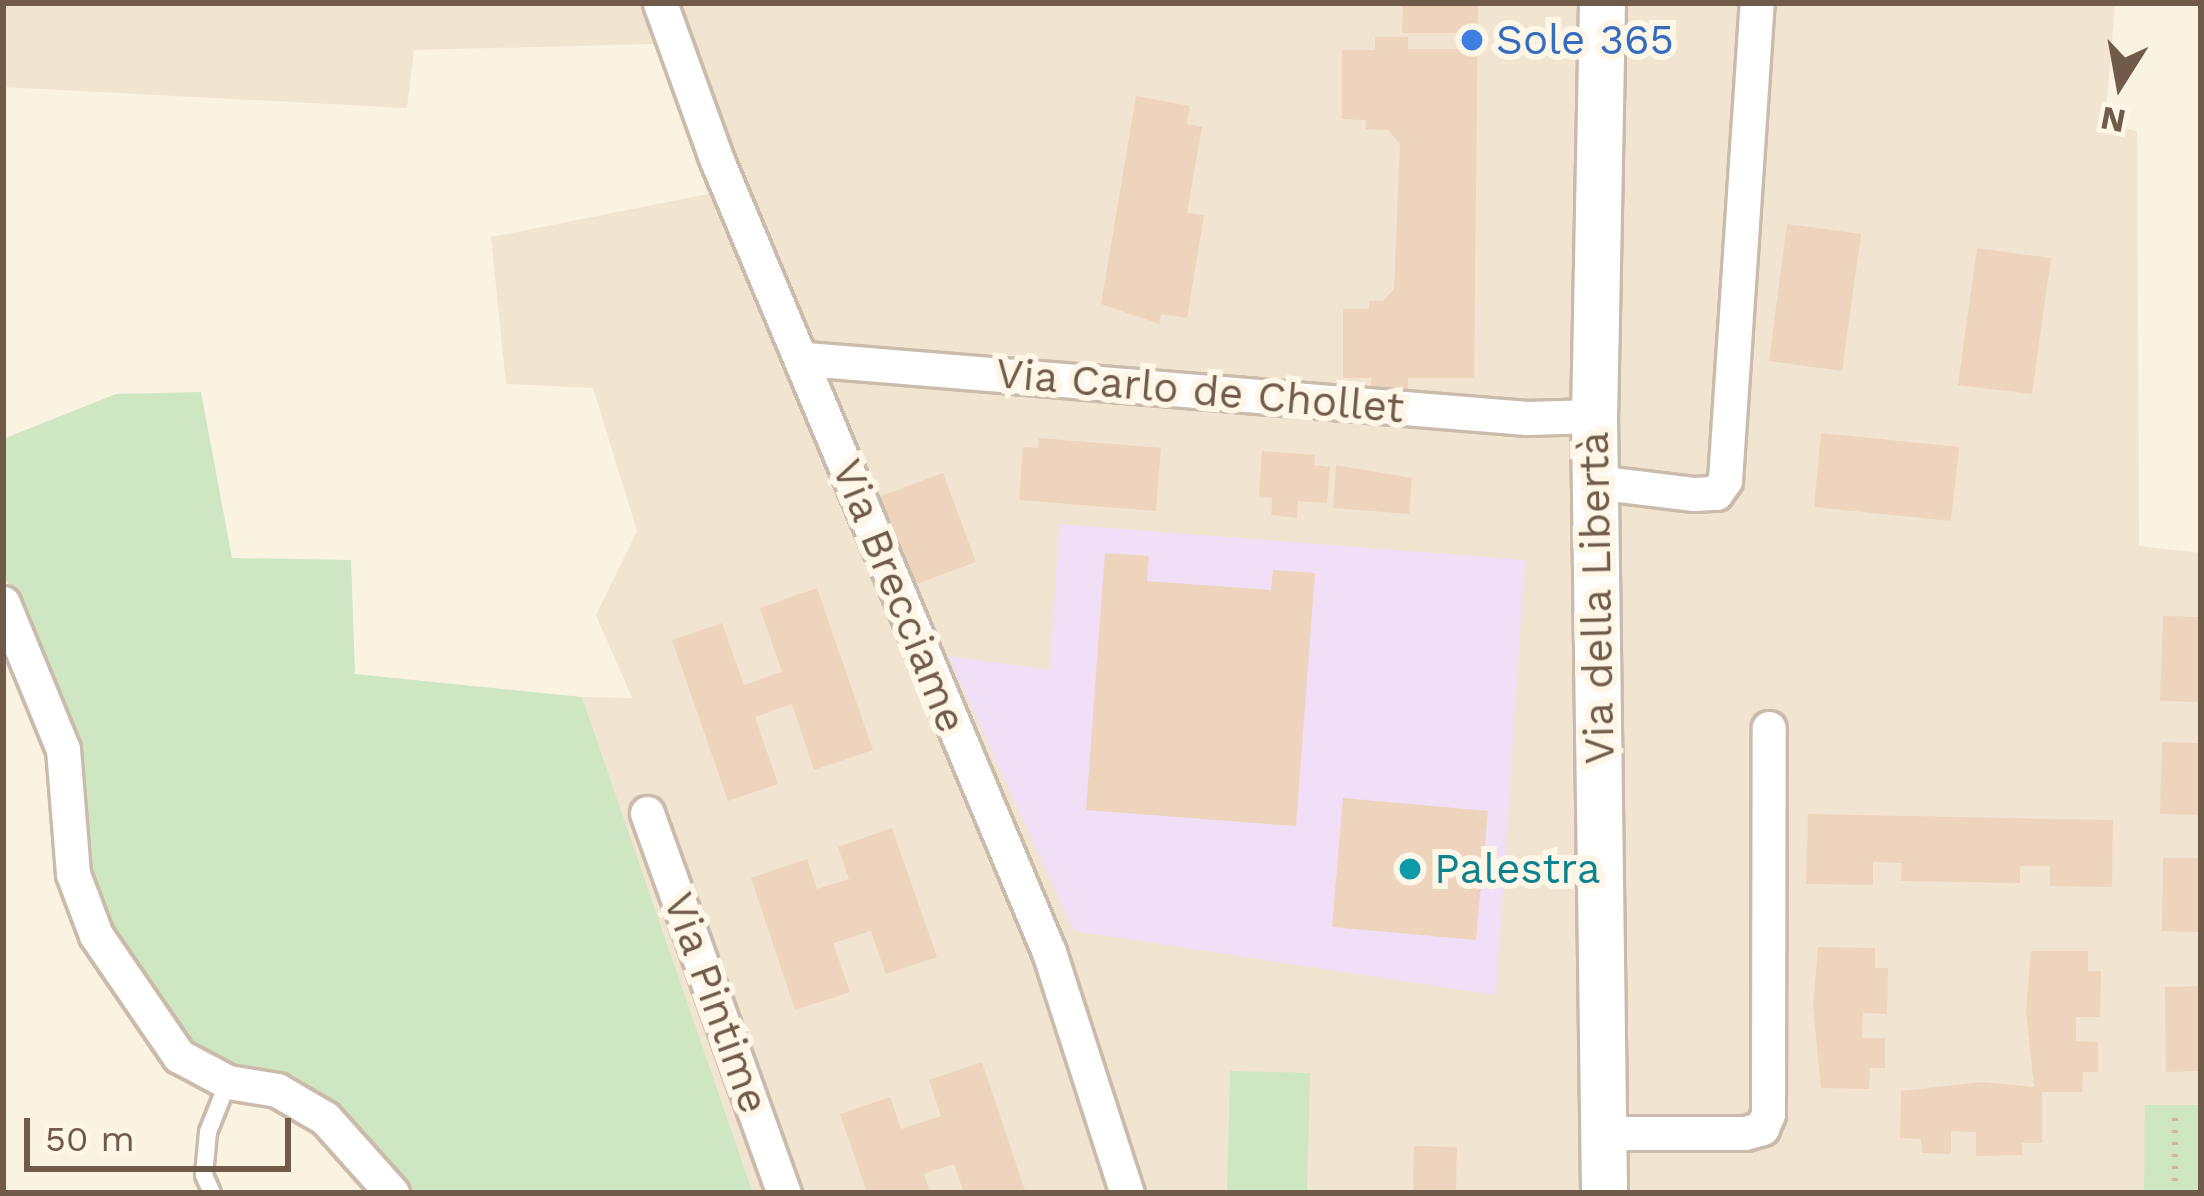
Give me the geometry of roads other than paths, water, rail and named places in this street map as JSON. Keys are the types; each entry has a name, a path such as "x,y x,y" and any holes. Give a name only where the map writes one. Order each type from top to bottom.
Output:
{"main road":[{"name":"Via della Libertà","path":"1602,3 1594,416 1604,1193"}],"street":[{"name":"Via Brecciame","path":"660,3 716,158 806,359 916,647 1049,952 1126,1193"},
{"path":"1595,482 1694,494 1716,493 1725,480 1757,3"},
{"name":"Via Carlo de Chollet","path":"806,359 1527,418 1594,416"},
{"path":"3,603 63,749 73,874 96,935 179,1056 228,1082 277,1090 325,1118 392,1193"},
{"path":"1603,1133 1745,1133 1762,1128 1768,1114 1769,728"},
{"name":"Via Pintime","path":"647,813 784,1193"}],"lane":[{"path":"212,1193 204,1175 208,1132 228,1082"}],"place":[{"name":"Sole 365","path":"1472,40"},
{"name":"Palestra","path":"1410,869"}]}
